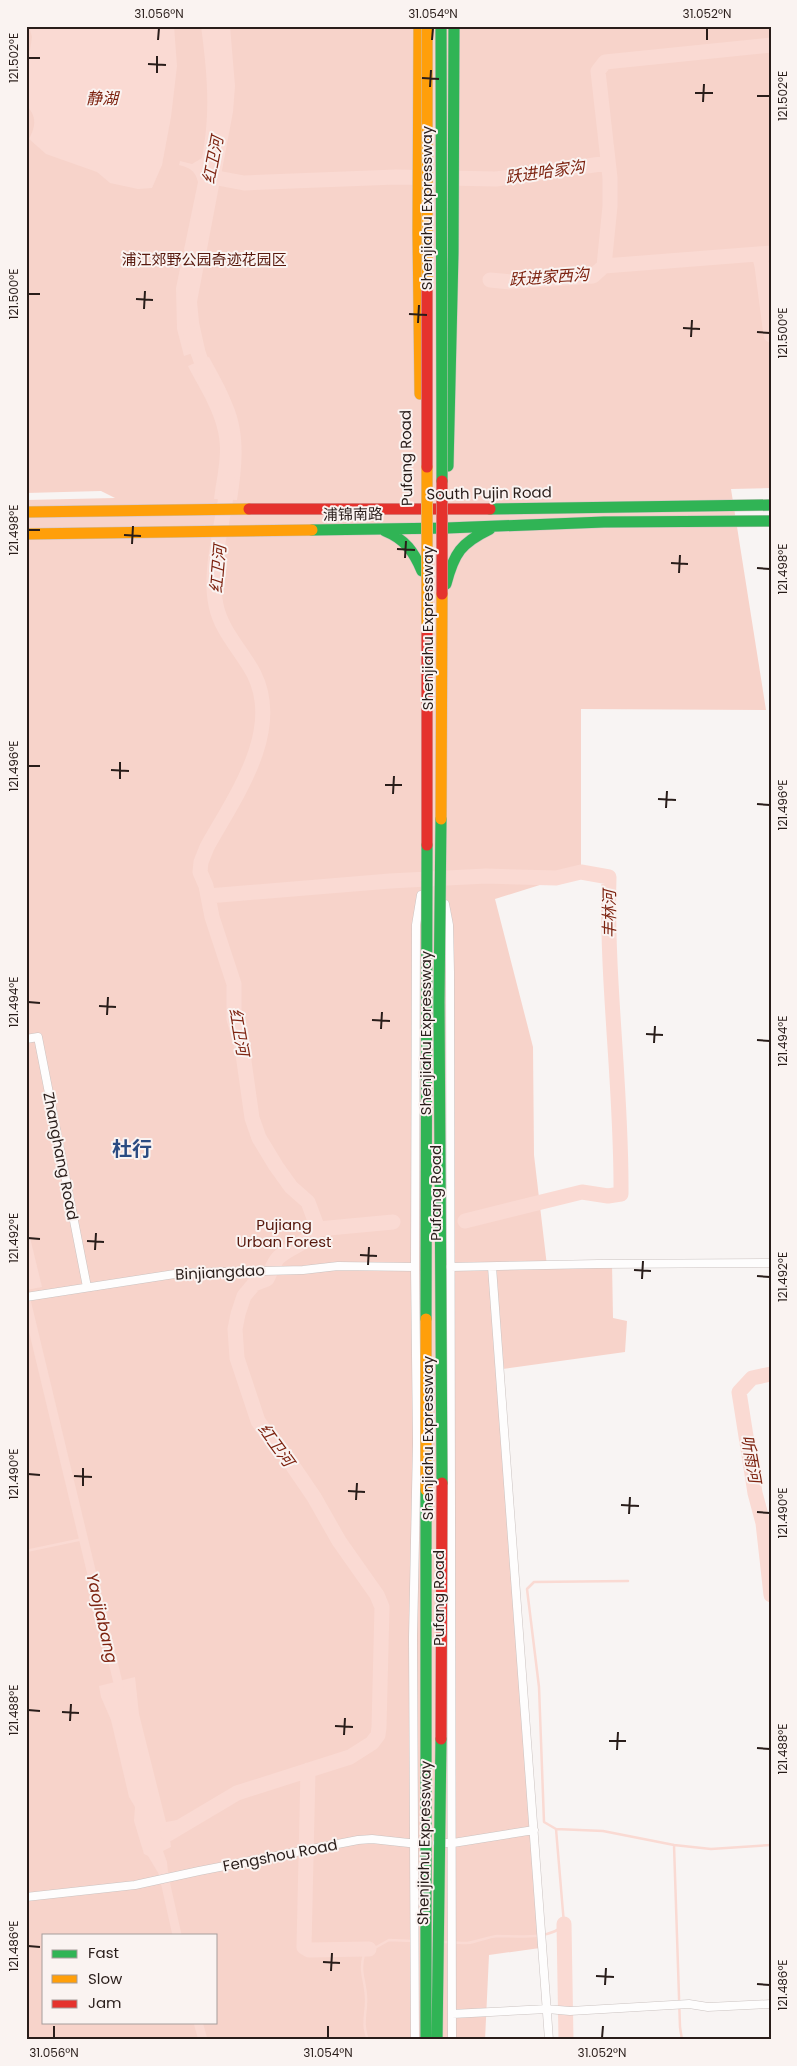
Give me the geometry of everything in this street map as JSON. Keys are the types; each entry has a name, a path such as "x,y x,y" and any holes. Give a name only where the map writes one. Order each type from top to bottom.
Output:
{"main road":[{"name":"Pufang Road","path":"419,26 418,187 422,509 422,1833"},
{"name":"Shenjiahu Expressway","path":"425,2040 427,26"},
{"name":"Shenjiahu Expressway","path":"439,2040 443,1561 439,1012 442,637 441,26"},
{"name":"Pufang Road","path":"442,1833 445,1580 443,865 454,26"},
{"name":"South Pujin Road","path":"26,512 208,508 308,510 682,504 771,505"},
{"name":"浦锦南路","path":"26,534 447,528 604,522 771,522"},
{"path":"446,584 452,562 461,545 499,526"},
{"path":"379,529 394,534 409,543 422,571"},
{"path":"439,2040 442,1856"},
{"path":"422,1858 425,2040"}],"street":[{"name":"Pufang Road","path":"443,885 448,925 450,972 452,2040"},
{"name":"Pufang Road","path":"415,2040 413,1637 417,1443 415,1267 416,925 422,887"},
{"name":"Zhanghang Road","path":"26,1039 38,1037 87,1287"},
{"path":"450,1267 612,1263 771,1263"},
{"name":"Binjiangdao","path":"26,1297 181,1273 362,1265 415,1267"},
{"path":"492,1267 542,1948 551,2010 549,2040"},
{"name":"Fengshou Road","path":"26,1897 136,1885 316,1848 372,1839 414,1844 453,1843 534,1830"},
{"path":"452,2014 570,2011 689,2004 708,2008 771,2004"}],"green space":[{"name":"Pujiang Urban Forest","path":"26,26 771,26 771,488 731,489 766,710 581,709 581,872 495,899 533,1047 534,1155 547,1266 612,1263 613,1318 627,1321 625,1352 503,1369 540,1948 489,1955 485,2040 26,2040 26,500 115,498 101,491 26,493"}],"water":[{"name":"静湖","path":"29,26 174,26 177,66 171,117 162,165 152,188 138,189 110,183 97,172 46,154 29,139 33,130 34,117 26,105 26,53 30,50 32,37"},
{"path":"201,26 230,26 235,86 233,112 197,302 205,349 184,356 177,329 176,288 198,182 192,170 179,165 180,161 192,164 202,158 205,140 207,92"},
{"path":"209,357 230,397 239,427 242,451 237,500 214,499 220,449 217,427 209,406 188,366"},
{"path":"26,1221 42,1287 26,1290"},
{"path":"135,1677 139,1714 166,1822 183,1819 187,1830 170,1839 171,1847 163,1851 168,1873 160,1876 148,1856 144,1854 134,1821 135,1807 129,1797 111,1720 101,1697 99,1686"}],"waterway":[{"name":"跃进哈家沟","path":"771,45 605,62 598,71 610,178 610,206 604,266 771,253"},
{"name":"跃进哈家沟","path":"212,177 244,183 396,177 496,179 608,163"},
{"name":"听雨河","path":"759,254 771,335"},
{"name":"跃进家西沟","path":"490,280 511,282 593,276 604,266"},
{"name":"红卫河","path":"191,333 208,380"},
{"name":"红卫河","path":"168,1834 237,1793 350,1757 372,1743 378,1735 379,1727 382,1607 377,1595 339,1541 314,1497 286,1456 258,1421 237,1358 235,1329 244,1296 254,1284 267,1279 279,1257 310,1238 318,1229 308,1202 291,1187 276,1166 259,1138 252,1118 242,1047 234,1019 234,984 212,917 206,886 200,872 201,862 207,847 252,764 263,719 261,696 254,674 222,624 216,605 214,591 215,559 228,480"},
{"name":"丰林河","path":"208,896 390,881 486,876 556,878 581,872 609,877 610,956 621,1154 621,1194 608,1196 582,1192 465,1221"},
{"name":"丰林河","path":"318,1229 393,1222"},
{"name":"Yaojiabang","path":"26,1300 120,1691"},
{"name":"听雨河","path":"771,1374 752,1378 739,1392 755,1493 763,1523 771,1595"},
{"path":"26,1551 83,1539"},
{"path":"556,1829 544,1822 539,1687 527,1589 534,1582 628,1581"},
{"path":"308,1770 304,1947 309,1950 369,1949"},
{"path":"444,1942 467,1943 497,1936 543,1935 559,1929 564,1924 556,1829 603,1831 674,1845 711,1849 771,1845"},
{"path":"674,1845 682,2040"},
{"name":"Yaojiabang","path":"163,1872 177,1934"},
{"path":"564,1924 566,2040"},
{"path":"368,2040 365,2023 366,1997 362,1966 364,1954 389,1940 413,1941"},
{"name":"Yaojiabang","path":"199,2024 203,2040"}],"traffic: fast":[{"path":"441,26 442,481"},
{"path":"448,466 453,253 454,26"},
{"path":"490,509 771,505"},
{"path":"312,530 447,528 604,522 771,521"},
{"path":"446,584 452,564 460,550 472,539 490,529"},
{"path":"385,531 398,538 408,547 422,571"},
{"path":"441,819 439,1002 442,1483"},
{"path":"426,1319 427,845"},
{"path":"426,1490 426,2040"},
{"path":"437,2040 441,1739"}],"traffic: slow":[{"path":"419,26 418,232 420,394"},
{"path":"427,26 427,288"},
{"path":"427,467 427,630"},
{"path":"26,512 249,509"},
{"path":"26,534 312,530"},
{"path":"441,819 442,594"},
{"path":"426,1319 426,1490"}],"traffic: jam":[{"path":"427,288 427,467"},
{"path":"442,481 442,594"},
{"path":"249,509 490,509"},
{"path":"427,630 427,845"},
{"path":"441,1739 442,1483"}],"district":[{"name":"杜行","path":"132,1149"}],"park label":[{"name":"浦江郊野公园奇迹花园区","path":"204,259"}]}
